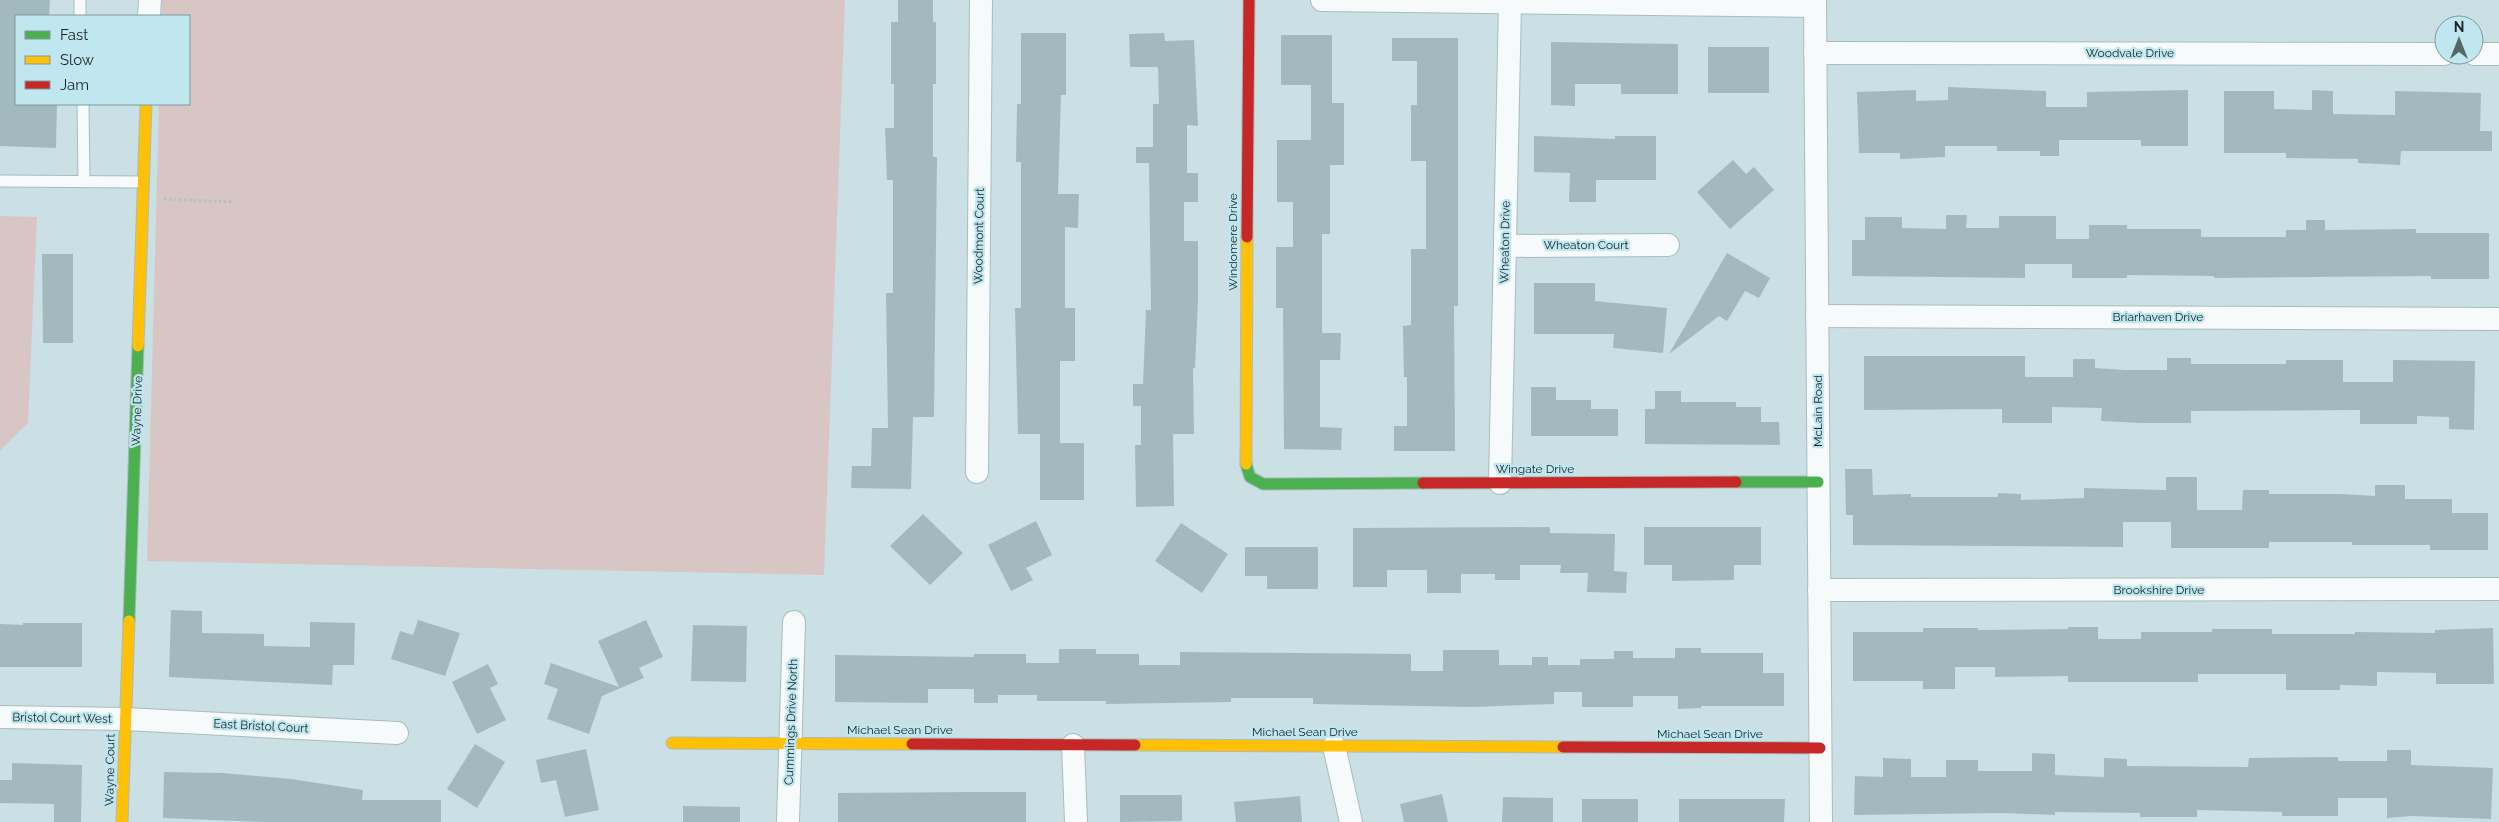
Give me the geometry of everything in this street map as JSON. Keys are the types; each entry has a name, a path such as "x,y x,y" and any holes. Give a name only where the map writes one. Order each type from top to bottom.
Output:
{"street":[{"path":"149,15 150,0"},
{"name":"Woodmont Court","path":"977,472 981,0"},
{"name":"Windomere Drive","path":"1249,0 1245,454 1247,474 1253,481"},
{"path":"1322,0 1815,3"},
{"name":"Wheaton Drive","path":"1500,483 1510,2"},
{"name":"McLain Road","path":"1815,3 1821,822"},
{"name":"Woodvale Drive","path":"1815,52 2434,54"},
{"path":"2484,54 2499,54"},
{"name":"Wayne Drive","path":"125,719 146,105"},
{"name":"Wheaton Court","path":"1505,246 1668,244"},
{"name":"Briarhaven Drive","path":"1817,316 2499,319"},
{"name":"Wingate Drive","path":"1253,481 1263,484 1818,482"},
{"name":"Brookshire Drive","path":"1819,590 2499,589"},
{"name":"Cummings Drive North","path":"788,822 794,622"},
{"name":"Bristol Court West","path":"0,717 125,719"},
{"name":"East Bristol Court","path":"125,719 397,733"},
{"name":"Wayne Court","path":"122,822 125,719"},
{"name":"Michael Sean Drive","path":"672,743 1820,748"},
{"path":"1073,744 1076,822"},
{"path":"1334,746 1351,822"}],"lane":[{"path":"80,0 80,15"},
{"path":"83,105 84,181"},
{"path":"0,181 143,182"}],"path":[{"path":"143,198 233,202"}],"shaded area":[{"path":"162,0 845,0 824,575 147,561 159,105 190,105 190,15 162,15"},
{"path":"0,216 37,217 28,423 0,451"}],"building":[{"path":"0,0 50,0 49,15 15,15 15,105 57,105 56,148 0,146"},
{"path":"898,0 933,0 933,22 936,22 936,84 933,84 933,157 937,157 934,417 913,417 911,489 851,488 852,466 871,466 872,428 888,428 886,293 893,293 893,180 887,180 885,128 894,128 894,84 891,84 891,22 898,22"},
{"path":"1021,33 1066,33 1066,95 1061,95 1058,194 1079,194 1078,228 1065,227 1065,308 1075,308 1075,361 1060,361 1060,443 1084,443 1084,500 1040,500 1040,434 1018,434 1015,308 1021,308 1021,162 1016,162 1017,104 1021,104"},
{"path":"1164,33 1165,41 1194,40 1198,126 1187,125 1187,173 1198,173 1198,202 1184,202 1184,241 1198,241 1198,300 1195,368 1193,368 1194,434 1173,434 1174,506 1136,507 1135,445 1141,445 1141,406 1133,406 1133,384 1143,384 1146,310 1151,310 1149,163 1136,163 1136,147 1153,147 1153,104 1159,104 1158,67 1130,67 1129,34"},
{"path":"1281,35 1332,35 1332,103 1344,103 1344,165 1330,165 1330,234 1322,234 1322,333 1341,333 1340,360 1320,360 1320,427 1342,428 1341,450 1284,449 1283,308 1276,308 1276,247 1293,247 1293,202 1277,202 1277,140 1311,140 1311,85 1281,85"},
{"path":"1392,38 1458,38 1458,306 1454,306 1455,451 1394,451 1394,426 1407,426 1407,377 1404,377 1403,326 1411,325 1411,249 1426,249 1426,161 1411,161 1411,105 1417,105 1417,61 1392,61"},
{"path":"1551,42 1678,44 1678,94 1621,94 1621,84 1575,84 1575,106 1551,105"},
{"path":"1708,47 1769,47 1769,93 1708,93"},
{"path":"1948,87 2046,91 2046,107 2087,107 2087,92 2188,90 2188,146 2141,146 2141,140 2059,140 2059,156 2040,156 2040,151 1997,151 1997,146 1945,146 1945,157 1900,159 1900,153 1859,153 1857,92 1916,90 1916,101 1948,100"},
{"path":"2312,90 2333,91 2333,114 2395,115 2395,91 2481,93 2480,131 2492,131 2492,151 2401,151 2400,165 2358,163 2358,159 2286,158 2286,153 2224,153 2224,91 2274,91 2274,109 2312,110"},
{"path":"1534,136 1615,139 1615,136 1656,136 1656,180 1596,180 1596,202 1569,202 1570,173 1534,172"},
{"path":"1733,160 1746,174 1754,167 1774,190 1730,229 1697,192"},
{"path":"1946,215 1967,215 1966,228 1999,228 1999,216 2056,216 2056,239 2089,239 2089,225 2127,225 2127,229 2201,229 2201,237 2286,237 2286,230 2306,230 2306,220 2325,220 2325,230 2416,229 2416,233 2489,233 2489,279 2431,279 2431,276 2214,278 2214,276 2127,275 2127,278 2072,278 2072,264 2025,264 2025,278 1852,276 1852,240 1865,240 1865,217 1902,217 1902,228 1946,229"},
{"path":"1727,253 1770,278 1759,298 1745,291 1727,321 1719,316 1669,354"},
{"path":"42,254 73,254 73,343 43,343"},
{"path":"1534,283 1595,283 1595,301 1667,308 1663,353 1613,348 1614,334 1534,334"},
{"path":"1864,356 2025,356 2025,377 2073,377 2073,359 2095,359 2095,368 2125,370 2167,370 2167,358 2191,358 2191,364 2286,364 2286,360 2343,360 2343,382 2393,382 2393,360 2475,361 2474,430 2449,429 2449,417 2417,416 2417,424 2360,424 2360,410 2191,411 2191,423 2141,423 2101,421 2102,408 2052,407 2052,423 2002,423 2002,409 1864,410"},
{"path":"1531,387 1556,387 1556,400 1591,400 1591,409 1618,409 1618,436 1531,436"},
{"path":"1655,391 1681,391 1681,402 1736,402 1736,407 1761,407 1761,422 1779,422 1780,445 1645,444 1645,409 1655,409"},
{"path":"1845,469 1872,469 1873,495 1911,494 1911,497 1998,497 1998,493 2021,494 2021,500 2084,498 2084,488 2166,490 2166,477 2197,477 2197,510 2242,510 2243,490 2269,490 2269,494 2375,496 2375,485 2405,485 2405,499 2452,499 2452,513 2488,513 2488,550 2430,550 2430,545 2352,545 2352,542 2269,542 2269,548 2171,548 2171,522 2123,522 2123,547 1853,545 1853,515 1846,515"},
{"path":"923,514 963,553 930,585 890,546"},
{"path":"1036,521 1052,555 1026,568 1033,580 1011,591 988,545"},
{"path":"1181,523 1228,554 1202,593 1155,561"},
{"path":"1550,527 1550,533 1615,534 1614,571 1627,572 1626,593 1587,592 1588,573 1560,573 1561,565 1520,565 1520,580 1495,580 1495,574 1461,574 1461,593 1427,593 1427,570 1387,570 1387,587 1353,587 1353,528"},
{"path":"1644,527 1761,527 1761,565 1734,565 1734,580 1672,581 1672,565 1644,565"},
{"path":"1245,547 1318,547 1318,589 1267,589 1267,576 1245,576"},
{"path":"171,610 202,611 202,633 264,634 264,646 310,647 310,622 355,623 354,665 333,665 332,685 169,677"},
{"path":"418,620 460,633 445,676 391,659 400,631 413,635"},
{"path":"646,620 663,657 639,668 644,678 602,696 589,734 547,719 558,689 544,684 551,663 619,687 598,641"},
{"path":"23,623 82,623 82,667 0,667 0,624 23,625"},
{"path":"693,625 747,626 746,682 691,681"},
{"path":"2068,627 2098,627 2098,639 2141,639 2141,632 2212,632 2212,629 2272,629 2272,634 2355,634 2355,632 2435,633 2435,630 2493,628 2494,684 2436,684 2436,673 2377,672 2377,686 2340,685 2340,690 2286,690 2286,674 2198,674 2198,682 2068,682 2068,676 1995,677 1995,667 1955,667 1955,689 1923,689 1923,681 1853,681 1853,632 1923,632 1923,628 1978,628 1978,630 2068,629"},
{"path":"1675,648 1701,648 1701,653 1763,653 1763,673 1784,673 1784,706 1701,706 1701,708 1678,709 1678,696 1633,696 1633,707 1582,707 1582,692 1554,692 1554,704 1472,707 1313,704 1313,698 1231,698 1231,702 1106,704 1106,701 1037,701 1037,695 998,695 998,703 974,703 974,689 928,689 928,703 835,702 835,655 974,657 974,654 1026,654 1026,663 1059,663 1059,649 1096,649 1096,654 1139,654 1139,665 1180,665 1180,652 1411,654 1411,671 1443,671 1443,650 1499,650 1499,665 1532,665 1532,657 1548,657 1548,665 1580,665 1580,659 1614,659 1614,651 1633,651 1633,658 1675,658"},
{"path":"488,664 498,684 490,688 506,720 477,734 452,682"},
{"path":"475,744 505,762 477,808 447,789"},
{"path":"586,749 599,810 565,817 556,780 541,783 536,760"},
{"path":"2387,750 2411,750 2411,765 2493,768 2491,819 2411,816 2387,818 2387,798 2338,798 2338,816 2282,816 2282,812 2197,810 2197,817 2140,817 2140,813 2055,812 2055,815 2003,813 1854,815 1855,776 1883,777 1883,758 1911,759 1911,777 1946,777 1946,760 1978,760 1978,771 2032,771 2032,753 2055,754 2055,775 2104,777 2104,758 2127,759 2127,766 2248,767 2249,758 2338,757 2338,761 2387,761"},
{"path":"12,763 82,765 81,822 54,822 54,804 0,803 0,780 12,780"},
{"path":"164,772 223,773 291,779 363,790 362,800 441,800 441,822 264,822 163,818"},
{"path":"1026,792 1026,822 838,822 838,793"},
{"path":"1442,794 1448,822 1404,822 1400,804"},
{"path":"1120,795 1182,795 1182,821 1120,822"},
{"path":"1300,796 1302,822 1236,822 1234,802"},
{"path":"1503,797 1553,798 1553,822 1502,822"},
{"path":"1582,799 1638,799 1638,822 1582,822"},
{"path":"1679,799 1785,799 1784,822 1679,822"},
{"path":"683,806 740,807 740,822 683,822"}],"traffic: fast":[{"path":"129,621 138,346"},
{"path":"1246,464 1250,477 1263,484 1423,483"},
{"path":"1736,482 1818,482"}],"traffic: slow":[{"path":"138,346 146,105"},
{"path":"1246,464 1247,237"},
{"path":"122,822 129,621"},
{"path":"672,743 912,744"},
{"path":"1135,745 1563,747"}],"traffic: jam":[{"path":"1247,237 1249,0"},
{"path":"1423,483 1736,482"},
{"path":"912,744 1135,745"},
{"path":"1563,747 1820,748"}]}
